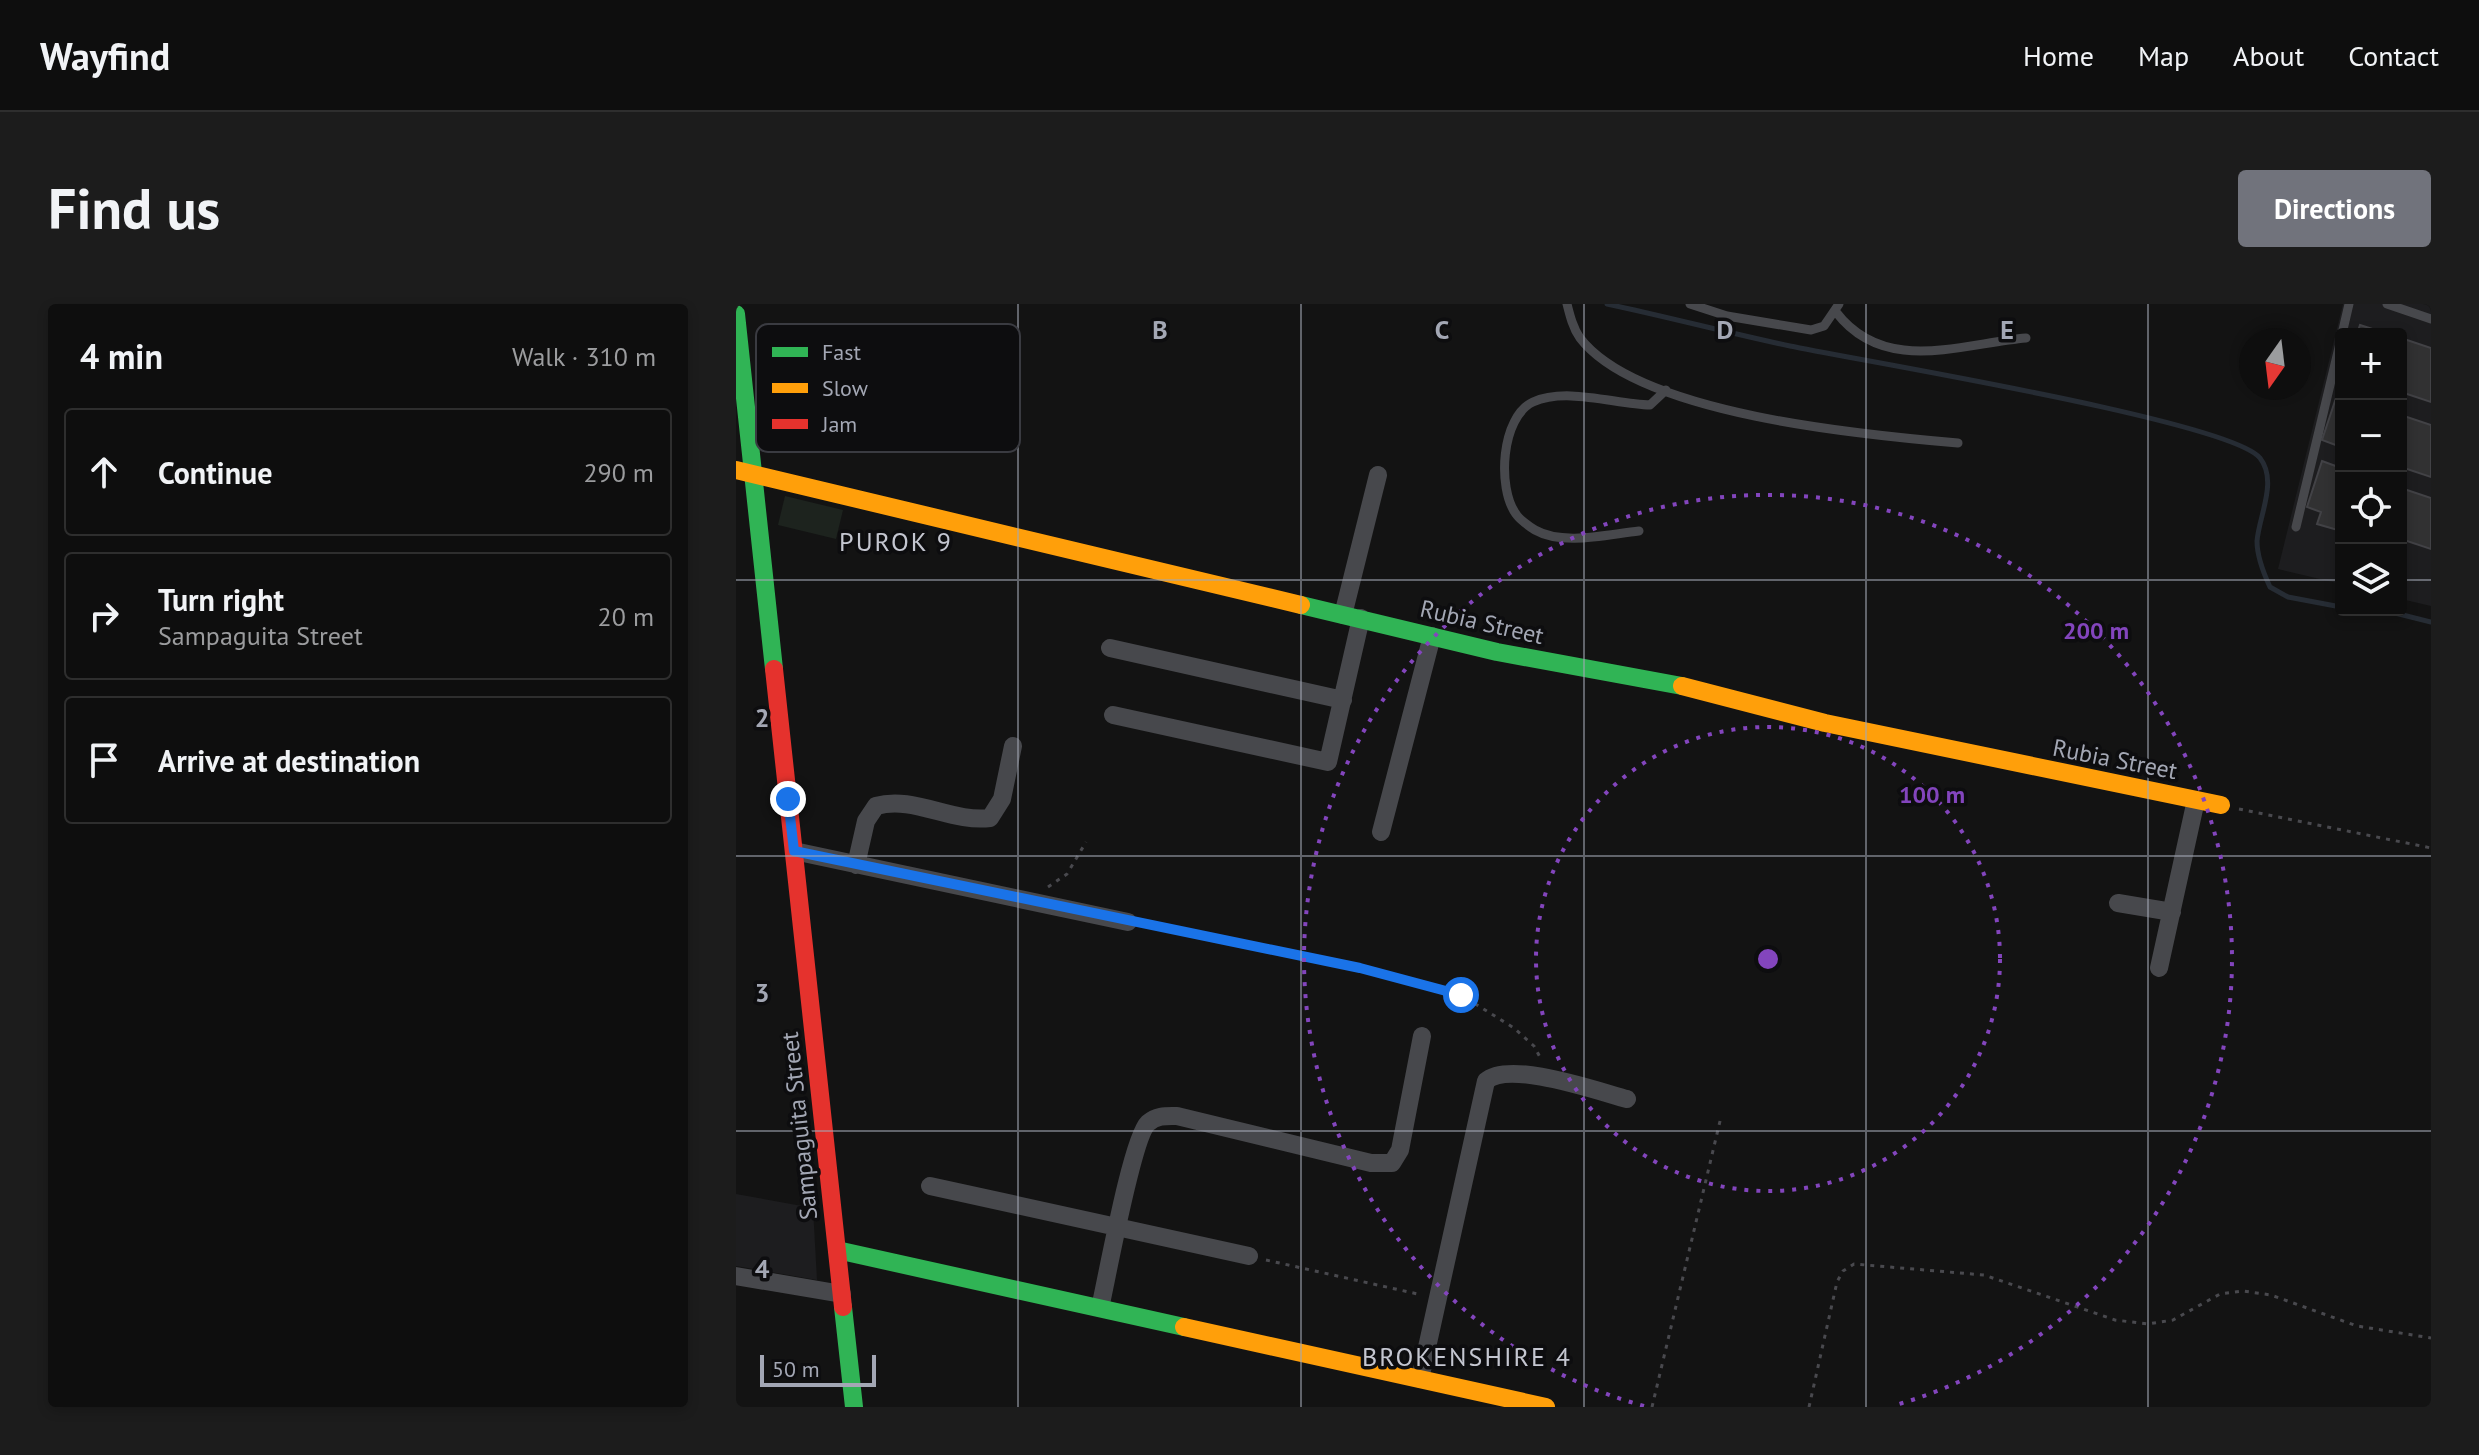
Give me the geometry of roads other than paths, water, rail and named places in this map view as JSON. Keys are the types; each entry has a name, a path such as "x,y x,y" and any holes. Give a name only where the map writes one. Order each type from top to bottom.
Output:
{"street":[{"name":"Sampaguita Street","path":"736,314 854,1407"},
{"name":"Rubia Street","path":"736,470 1432,636 1544,661 1651,678 1825,723 2221,805"},
{"path":"1113,715 1328,762 1343,700 1352,616 1378,475"},
{"path":"1381,832 1432,636"},
{"path":"1110,648 1343,700"},
{"path":"856,865 866,821 876,806 896,803 968,818 990,818 1002,799 1013,746"},
{"path":"2159,968 2196,800"},
{"path":"794,851 1128,922"},
{"path":"2118,903 2172,912"},
{"path":"1100,1308 1141,1133 1149,1122 1162,1116 1177,1116 1371,1163 1392,1163 1400,1150 1422,1036"},
{"path":"1420,1379 1486,1081 1492,1074 1505,1072 1627,1099"},
{"path":"930,1186 1249,1256"},
{"path":"837,1250 1546,1407"},
{"path":"736,1276 842,1294"}],"lane":[{"path":"1567,304 1572,324 1591,349 1633,377 1666,390 1728,411 1841,432 1958,443"},
{"path":"1690,304 1727,316 1811,330 1824,326 1837,308 1857,335 1904,351 1934,353 1988,341 2026,338"},
{"path":"2344,328 2349,304"},
{"path":"2387,304 2431,319"},
{"path":"2296,527 2335,366"},
{"path":"1639,531 1570,537 1537,531 1516,514 1507,490 1506,454 1510,426 1518,412 1533,402 1554,397 1650,405 1666,390"}],"waterway":[{"path":"1607,304 1790,346 2117,410 2234,443 2260,458 2265,467 2266,499 2257,541 2261,564 2270,587 2288,597 2335,606"},
{"path":"2407,616 2431,622"}],"district":[{"name":"PUROK 9","path":"896,541"},
{"name":"BROKENSHIRE 4","path":"1467,1356"}]}
